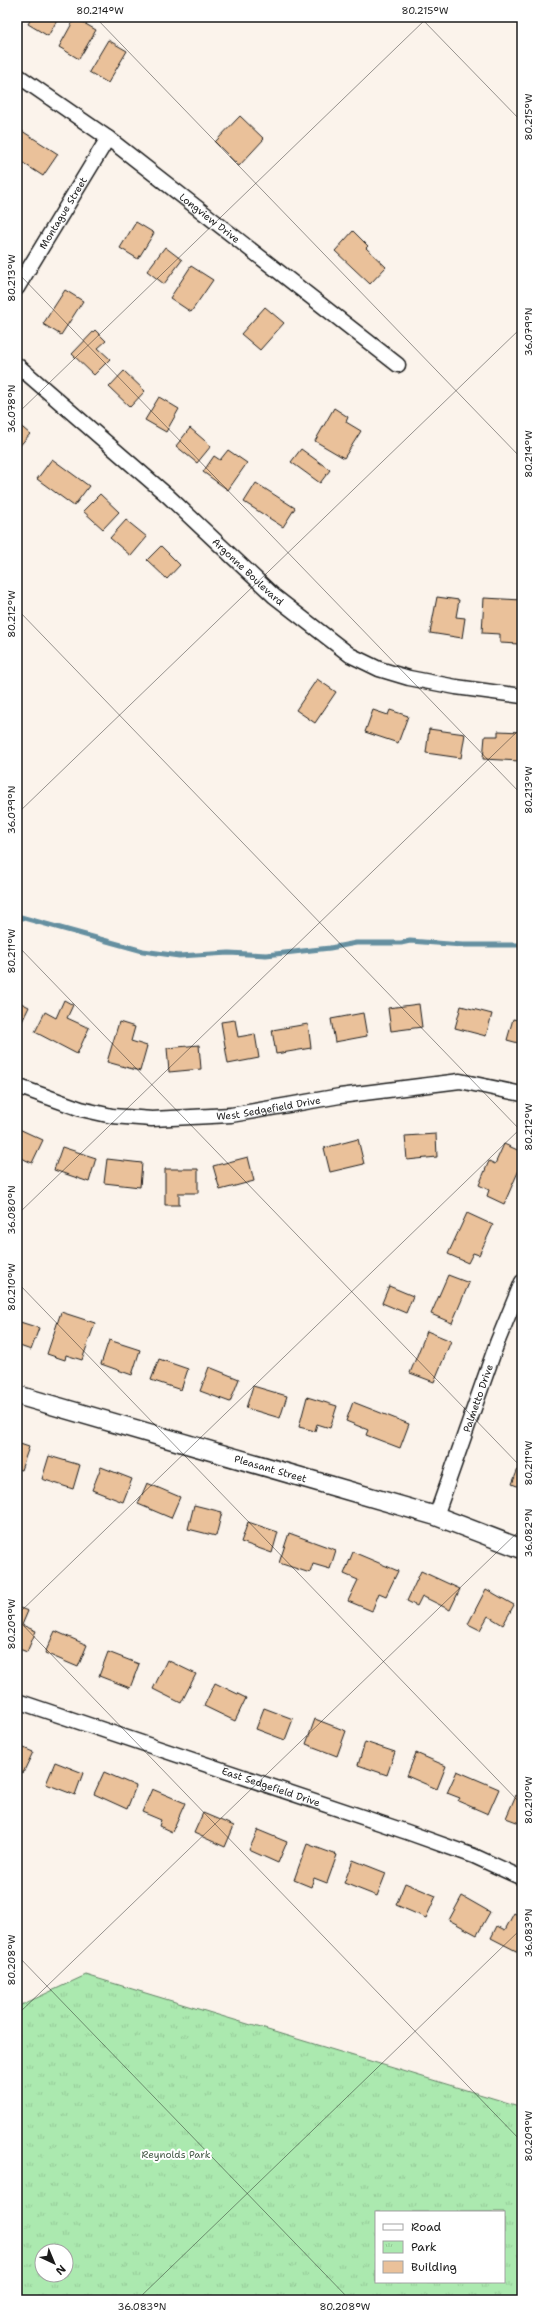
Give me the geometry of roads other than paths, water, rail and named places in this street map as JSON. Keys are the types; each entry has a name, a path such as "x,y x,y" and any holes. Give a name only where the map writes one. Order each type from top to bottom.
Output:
{"street":[{"name":"Longview Drive","path":"17,75 108,138 398,365"},
{"name":"Montague Street","path":"17,288 108,138"},
{"name":"Argonne Boulevard","path":"17,364 168,496 274,596 350,655 379,669 409,678 456,687 522,696"},
{"name":"West Sedgefield Drive","path":"17,1086 82,1109 112,1116 152,1119 231,1115 340,1096 460,1082 522,1094"},
{"name":"Palmetto Drive","path":"436,1516 496,1343 522,1282"},
{"name":"Pleasant Street","path":"17,1395 436,1516 522,1550"},
{"name":"East Sedgefield Drive","path":"17,1701 407,1832 474,1856 522,1878"}],"waterway":[{"path":"17,916 143,951 179,956 229,953 266,955 330,948 356,943 401,943 410,941 462,945 522,945"}],"park label":[{"name":"Reynolds Park","path":"176,2154"}]}
